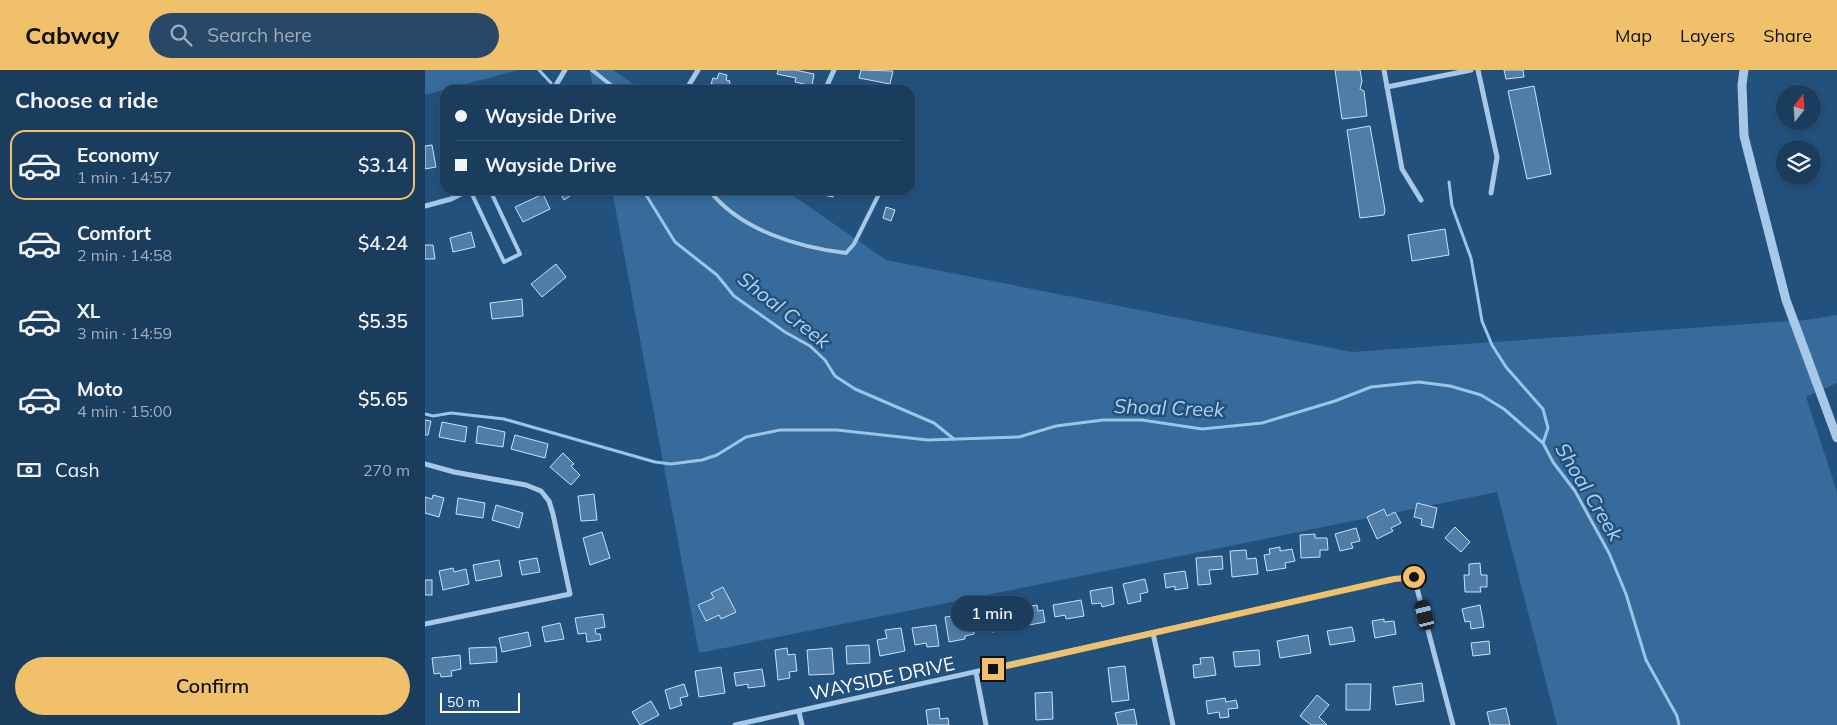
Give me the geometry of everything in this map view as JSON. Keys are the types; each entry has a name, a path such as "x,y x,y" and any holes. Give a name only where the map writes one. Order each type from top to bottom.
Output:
{"street":[{"path":"556,85 565,70"},
{"path":"689,85 698,70"},
{"path":"827,85 834,70"},
{"path":"1384,70 1402,169 1421,200"},
{"path":"1387,87 1471,70"},
{"path":"1478,70 1497,157 1491,193"},
{"path":"1744,70 1742,85 1747,145 1786,300 1837,438"},
{"path":"425,206 459,195"},
{"path":"425,464 454,472 526,485 541,491 549,500 553,514 570,594 425,624"},
{"name":"WAYSIDE DRIVE","path":"735,725 1153,634 1394,579 1414,577 1453,725"},
{"path":"1153,634 1173,725"},
{"path":"976,673 986,725"},
{"path":"799,712 802,725"}],"lane":[{"path":"592,70 611,85"},
{"path":"472,195 505,262 520,254 492,195"},
{"path":"714,195 726,207 755,226 795,244 845,254 854,244 878,195"}],"shaded area":[{"path":"425,70 518,70 462,85 440,85 440,91 425,95"},
{"path":"590,70 613,70 635,85 592,85"},
{"path":"613,195 792,195 886,260 1352,352 1805,320 1837,315 1837,383 1806,397 1837,492 1837,725 1557,725 1497,492 699,653"}],"building":[{"path":"778,70 795,70 814,74 812,85 808,85 795,82 796,78 777,74"},
{"path":"861,70 893,71 890,84 859,78"},
{"path":"1335,70 1360,70 1362,81 1360,89 1364,91 1367,116 1342,119"},
{"path":"1504,70 1523,70 1524,77 1506,79"},
{"path":"719,73 727,75 726,80 730,81 729,85 711,84 713,78 717,79"},
{"path":"1534,86 1551,174 1527,179 1508,91"},
{"path":"1370,126 1385,210 1384,215 1360,218 1347,130"},
{"path":"432,145 436,167 425,169 425,146"},
{"path":"543,195 550,209 523,222 515,207"},
{"path":"561,195 572,195 564,200"},
{"path":"886,207 895,210 891,221 883,218"},
{"path":"1445,229 1449,255 1412,261 1408,235"},
{"path":"471,232 475,247 453,252 450,238"},
{"path":"425,245 433,245 435,259 425,259"},
{"path":"556,264 566,277 542,297 531,284"},
{"path":"522,299 523,316 492,319 490,303"},
{"path":"425,420 431,421 428,435 425,435"},
{"path":"442,422 467,427 465,442 439,437"},
{"path":"478,426 505,432 503,447 476,443"},
{"path":"515,435 548,444 545,458 511,449"},
{"path":"563,453 574,464 571,466 580,475 571,485 550,467"},
{"path":"594,494 597,520 581,521 578,496"},
{"path":"433,495 444,498 439,517 425,513 425,497 432,499"},
{"path":"458,498 485,503 483,518 456,514"},
{"path":"1417,503 1437,508 1433,528 1421,525 1422,519 1414,517"},
{"path":"496,505 523,513 519,528 492,520"},
{"path":"1384,509 1387,516 1395,512 1401,523 1391,528 1393,531 1377,539 1367,517"},
{"path":"1455,527 1470,542 1461,552 1445,538"},
{"path":"1356,528 1360,541 1351,543 1353,548 1340,551 1335,534"},
{"path":"602,532 610,558 590,565 583,538"},
{"path":"1315,534 1315,538 1327,538 1328,550 1320,550 1320,557 1301,558 1300,535"},
{"path":"1280,547 1280,551 1292,549 1295,561 1285,563 1286,568 1267,571 1264,555 1270,554 1269,549"},
{"path":"1246,550 1247,559 1256,558 1258,574 1232,577 1230,551"},
{"path":"1222,556 1223,569 1209,570 1211,584 1198,585 1196,558"},
{"path":"537,558 540,572 522,575 519,561"},
{"path":"499,560 502,576 476,581 473,565"},
{"path":"1480,563 1481,575 1487,575 1487,587 1480,587 1481,592 1465,592 1464,575 1469,575 1469,564"},
{"path":"453,568 454,572 466,569 469,584 443,590 439,571"},
{"path":"1185,571 1188,588 1175,590 1175,586 1166,588 1164,574"},
{"path":"1145,579 1148,592 1140,594 1141,601 1128,604 1123,584"},
{"path":"425,580 432,580 432,595 425,595"},
{"path":"723,587 736,612 721,619 719,615 706,621 698,605 714,598 711,593"},
{"path":"1112,587 1114,604 1102,607 1101,603 1092,604 1090,591"},
{"path":"1081,600 1084,616 1066,619 1065,615 1055,617 1053,605"},
{"path":"1037,605 1038,611 1043,610 1045,622 1024,626 1021,608"},
{"path":"1480,605 1484,627 1471,629 1470,621 1465,622 1462,609"},
{"path":"1009,609 1011,622 1003,623 1004,630 992,632 989,612"},
{"path":"603,614 605,627 595,629 596,634 600,634 601,640 587,642 586,633 578,634 575,618"},
{"path":"960,615 961,622 972,620 974,634 965,636 965,639 949,642 945,617"},
{"path":"1384,619 1384,622 1394,621 1396,634 1375,638 1372,621"},
{"path":"560,623 564,639 545,642 542,627"},
{"path":"936,625 939,646 927,647 926,643 915,645 912,628"},
{"path":"1352,627 1355,641 1330,645 1327,631"},
{"path":"901,628 905,651 880,656 877,640 887,638 885,630"},
{"path":"528,632 531,646 502,652 499,638"},
{"path":"1308,635 1311,653 1280,658 1277,641"},
{"path":"1489,641 1490,654 1473,656 1471,643"},
{"path":"869,645 870,663 847,664 846,646"},
{"path":"496,647 497,662 470,664 469,648"},
{"path":"787,648 788,655 795,654 797,671 789,672 790,678 778,680 775,650"},
{"path":"832,648 834,674 809,675 807,650"},
{"path":"1259,650 1260,665 1235,667 1233,652"},
{"path":"460,655 461,669 451,671 452,676 441,677 440,673 434,674 432,658"},
{"path":"1213,657 1216,675 1194,678 1193,665 1201,664 1200,658"},
{"path":"1125,666 1129,700 1112,702 1108,668"},
{"path":"721,667 725,693 699,697 695,671"},
{"path":"762,669 765,686 748,688 748,684 736,686 734,673"},
{"path":"1422,683 1424,701 1396,705 1393,687"},
{"path":"684,684 688,696 680,698 682,705 670,709 665,690"},
{"path":"1346,684 1371,684 1370,710 1346,710"},
{"path":"1052,692 1053,719 1036,720 1035,693"},
{"path":"1317,695 1329,705 1319,717 1327,725 1311,725 1300,716"},
{"path":"1225,698 1226,702 1236,700 1238,708 1228,709 1229,717 1220,718 1219,712 1208,714 1206,701"},
{"path":"651,701 659,715 640,725 632,712"},
{"path":"939,708 940,719 948,718 949,725 928,725 926,710"},
{"path":"1506,708 1510,725 1490,725 1487,712"},
{"path":"1134,709 1137,725 1118,725 1115,713"}],"waterway":[{"name":"Shoal Creek","path":"539,70 551,83"},
{"path":"1449,182 1452,206 1471,258 1482,321 1492,345 1506,367 1543,409 1548,428 1543,443"},
{"name":"Shoal Creek","path":"646,195 675,242 717,275 734,296 785,332 810,346 825,360 835,376 855,389 934,423 954,439"},
{"name":"Shoal Creek","path":"425,414 433,416 451,413 504,419 655,462 671,464 702,460 717,455 746,437 780,430 837,430 928,440 1019,437 1056,426 1103,420 1142,420 1202,429 1262,423 1335,401 1371,387 1419,382 1450,386 1481,395 1504,409 1543,443 1553,462 1575,491 1609,553 1626,594 1646,660 1677,716 1679,725"}],"route":[{"path":"993,669 1394,579 1414,577"}]}
